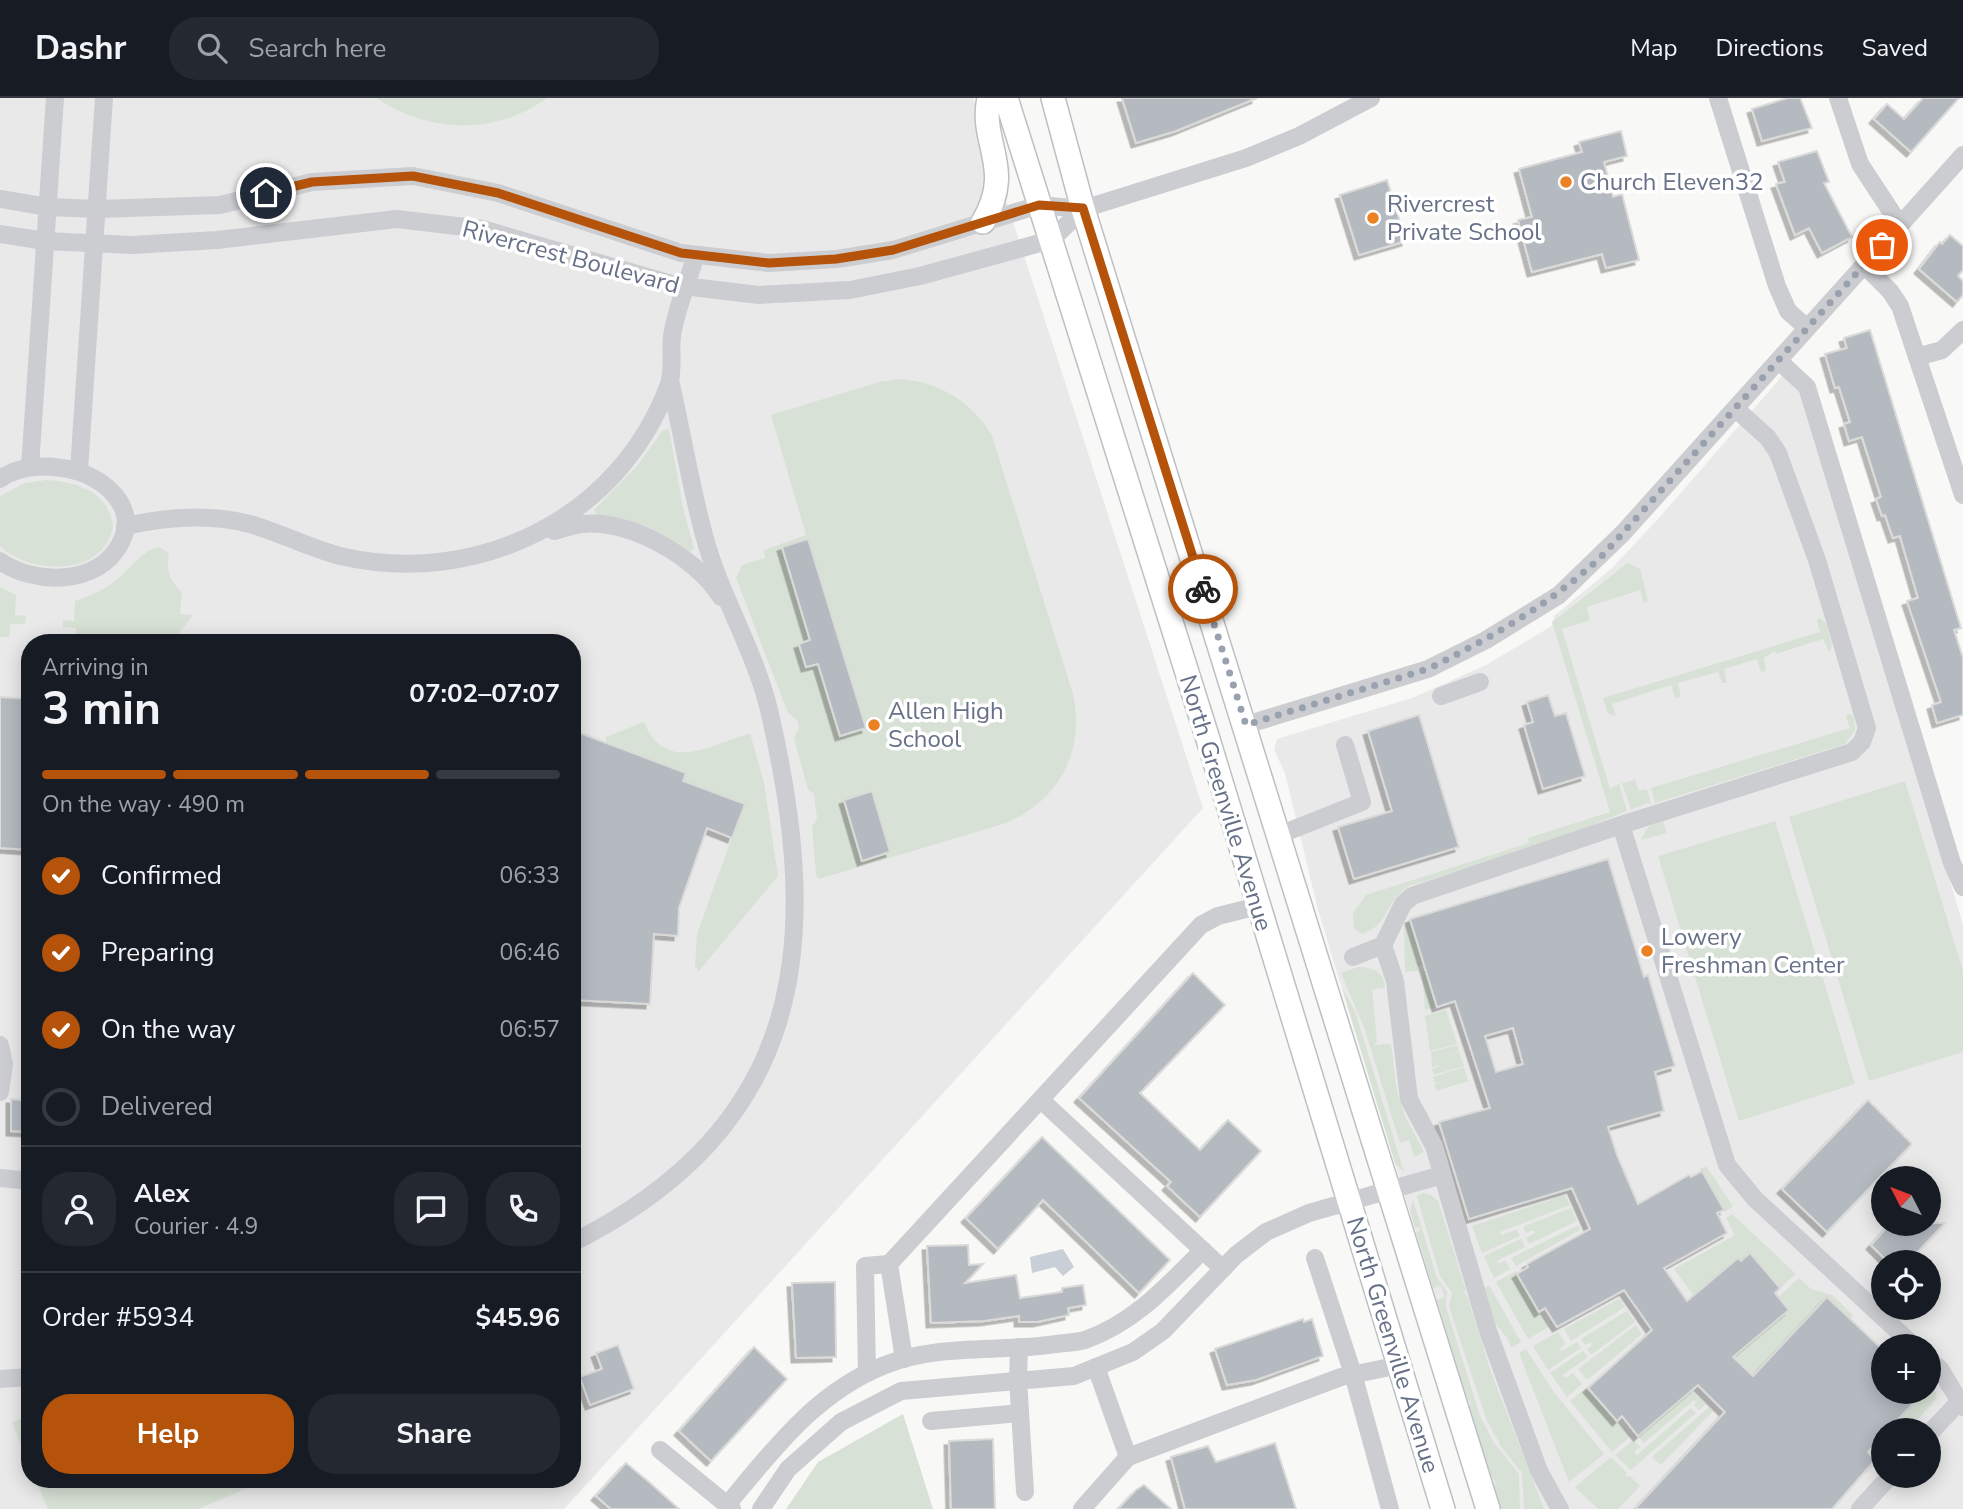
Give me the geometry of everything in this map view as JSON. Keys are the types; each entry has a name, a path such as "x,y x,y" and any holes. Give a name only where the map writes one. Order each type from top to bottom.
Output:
{"main road":[{"path":"983,222 996,187 997,160 986,112 989,98"},
{"name":"North Greenville Avenue","path":"1006,98 1207,736 1443,1509"},
{"name":"North Greenville Avenue","path":"1053,98 1083,208 1488,1509"},
{"path":"1207,736 1246,725"}],"street":[{"path":"30,467 55,98"},
{"path":"79,470 104,98"},
{"path":"1718,98 1777,286 1788,312 1807,328"},
{"path":"1838,98 1860,164 1900,225"},
{"name":"Rivercrest Boulevard","path":"0,199 48,207 98,209 220,205 312,182 413,176 498,193 681,253 769,263 836,259 893,250 1039,205 1083,208 1246,158 1362,101"},
{"path":"1246,725 1428,669 1541,607 1603,555 1963,155"},
{"name":"Rivercrest Boulevard","path":"0,234 45,241 96,243 217,240 397,219 482,229 686,287 759,295 850,290 920,276 1051,240 1083,208"},
{"path":"581,1238 645,1201 672,1180 745,1097 777,1027 794,953 796,913 792,827 770,712 705,537 670,380 672,335 696,255"},
{"path":"1864,265 1891,291 1900,306 1917,357 1958,459 1963,495"},
{"path":"1917,357 1942,350 1963,330"},
{"path":"1779,361 1807,387 1952,863 1963,887"},
{"path":"534,536 577,511 603,488 647,433 670,380"},
{"path":"1560,1509 1539,1471 1488,1331 1434,1146 1406,1089 1395,981 1383,946 1403,904 1412,896 1621,825 1852,752 1862,742 1867,728 1817,560 1778,453 1768,438 1736,409"},
{"path":"0,478 30,467 79,470 99,480 116,496 121,505 125,526 120,544 108,559 77,575 45,577 0,561"},
{"path":"125,526 184,517 220,518 252,524 340,556 415,565 474,555 582,524 632,531 675,552 712,583 739,628"},
{"path":"1441,696 1480,682"},
{"path":"1279,835 1362,803 1345,745"},
{"path":"1621,825 1727,1165 1748,1193 1901,1334"},
{"path":"867,1373 866,1266 889,1265 1201,925 1218,916 1258,906"},
{"path":"1353,957 1383,946"},
{"path":"0,1045 4,1064 0,1092"},
{"path":"1041,1100 1223,1269"},
{"path":"761,1509 788,1469 841,1422 901,1391 1074,1376 1133,1352 1163,1331 1223,1269 1266,1232 1309,1213 1442,1175"},
{"path":"0,1178 21,1180"},
{"path":"660,1450 729,1507 797,1421 867,1373 904,1359 961,1348 1019,1347 1084,1340 1132,1318 1203,1250"},
{"path":"1315,1258 1353,1374 1390,1509"},
{"path":"889,1265 904,1359"},
{"path":"1019,1347 1018,1379 1025,1492"},
{"path":"1082,1509 1129,1457 1353,1374 1400,1365"},
{"path":"1096,1367 1129,1457"},
{"path":"1941,1371 1961,1405 1941,1423"},
{"path":"0,1379 21,1378"},
{"path":"931,1421 1020,1413"},
{"path":"1860,1509 1879,1488"}],"shaded area":[{"name":"Allen High School","path":"0,98 973,98 1203,808 564,1509 0,1509"},
{"path":"376,98 547,98 506,119 461,125 417,118"},
{"name":"Lowery Freshman Center","path":"1783,375 1801,388 1963,924 1963,1509 1500,1509 1318,910 1285,773 1274,750 1277,739 1412,698 1486,665 1552,626 1554,616 1611,569"},
{"path":"902,379 929,385 954,396 975,413 992,436 1073,694 1075,736 1071,756 1063,773 1039,803 1022,815 1003,824 819,879 816,875 812,827 817,818 814,794 808,790 794,738 799,728 797,720 788,713 736,578 742,565 765,558 764,550 806,535 771,415 879,382"},
{"path":"669,429 683,508 694,548 690,552 646,527 597,515 594,510 637,466 663,430"},
{"path":"46,480 69,483 89,490 110,513 113,525 108,542 97,554 83,562 66,566 29,563 0,546 0,496 25,483"},
{"path":"159,547 169,553 170,575 182,592 180,614 193,615 178,634 76,634 76,628 63,627 63,620 74,621 75,601 110,585"},
{"path":"1628,563 1640,569 1648,601 1644,603 1640,590 1587,607 1590,620 1562,629 1610,789 1619,784 1627,811 1546,844 1513,851 1513,854 1409,886 1395,898 1378,924 1362,934 1354,928 1353,913 1366,895 1529,843 1528,838 1610,812 1552,622"},
{"path":"0,587 16,595 15,615 26,616 25,624 10,624 9,637 0,637"},
{"path":"1820,618 1826,623 1832,645 1829,652 1823,639 1776,654 1775,651 1764,658 1766,671 1761,672 1757,659 1724,669 1727,683 1722,683 1718,672 1678,683 1681,697 1675,698 1671,685 1612,704 1616,716 1608,714 1603,698 1820,632 1817,620"},
{"path":"1850,714 1854,717 1855,730 1845,744 1655,803 1651,788 1850,728 1846,716"},
{"path":"644,722 653,738 676,752 704,749 750,733 764,783 778,876 699,971 695,966 697,934 744,804 683,781 686,773 606,742 606,737"},
{"path":"1635,780 1639,791 1647,789 1651,804 1647,803 1631,810 1622,783"},
{"path":"1905,781 1963,971 1963,1052 1869,1081 1789,817"},
{"path":"1663,821 1667,833 1641,840 1648,827"},
{"path":"1775,821 1855,1084 1739,1121 1658,856"},
{"path":"1410,919 1424,964 1417,967 1418,971 1405,972 1404,926"},
{"path":"1358,967 1368,968 1383,978 1385,988 1372,989 1377,1041 1374,1045 1391,1044 1397,1091 1405,1116 1424,1152 1414,1157 1409,1140 1400,1143 1365,1030 1341,973"},
{"path":"1422,971 1426,971 1437,1007 1425,1010"},
{"path":"1342,988 1355,1011 1404,1172 1395,1163"},
{"path":"1446,1010 1457,1044 1430,1051 1425,1016"},
{"path":"1457,1045 1459,1051 1446,1056 1459,1052 1464,1066 1434,1075 1432,1069 1441,1065 1432,1067 1431,1052"},
{"path":"1464,1067 1468,1081 1436,1091 1435,1084 1448,1080 1435,1083 1433,1077"},
{"path":"1706,1166 1733,1206 1725,1212 1700,1169"},
{"path":"1423,1193 1438,1201 1466,1291 1463,1292 1467,1295 1491,1372 1544,1509 1524,1509 1522,1473 1502,1448 1487,1421 1449,1307 1452,1293 1440,1276 1420,1207 1417,1196"},
{"path":"1565,1195 1570,1205 1500,1232 1502,1235 1517,1229 1520,1236 1482,1253 1472,1226"},
{"path":"1413,1200 1437,1278 1447,1292 1446,1307 1480,1416 1494,1443 1519,1474 1520,1509 1500,1509 1494,1488 1496,1483 1489,1472 1469,1406 1471,1404 1463,1390 1437,1300 1445,1297 1441,1286 1433,1288 1416,1232 1420,1231 1419,1227 1415,1228 1410,1211"},
{"path":"1571,1208 1577,1221 1529,1244 1526,1238 1535,1233 1533,1230 1526,1233 1523,1227"},
{"path":"1732,1214 1796,1274 1780,1288 1749,1254 1694,1296 1674,1269 1735,1235 1726,1218"},
{"path":"1578,1225 1580,1230 1516,1266 1511,1258"},
{"path":"1521,1239 1525,1247 1497,1261 1499,1264 1505,1260 1510,1269 1494,1278 1484,1256"},
{"path":"1063,1249 1074,1267 1063,1276 1055,1267 1032,1273 1030,1257"},
{"path":"1516,1271 1549,1327 1528,1339 1496,1282"},
{"path":"1799,1278 1811,1289 1832,1295 1853,1315 1850,1319 1826,1298 1753,1376 1734,1356 1788,1311 1778,1297"},
{"path":"1489,1285 1521,1342 1511,1348 1508,1339 1495,1323 1485,1288"},
{"path":"1619,1299 1625,1307 1571,1341 1564,1329"},
{"path":"1627,1311 1635,1322 1591,1355 1587,1349 1592,1345 1591,1342 1585,1345 1581,1339"},
{"path":"1636,1325 1642,1334 1587,1380 1578,1369"},
{"path":"1558,1332 1566,1344 1560,1348 1562,1351 1577,1342 1581,1348 1548,1370 1533,1346"},
{"path":"1526,1349 1553,1391 1604,1454 1569,1482 1519,1353"},
{"path":"1583,1351 1588,1357 1563,1375 1566,1378 1573,1373 1582,1384 1567,1397 1550,1373"},
{"path":"1587,1387 1631,1436 1612,1452 1570,1401"},
{"path":"1692,1391 1706,1404 1699,1410 1694,1405 1697,1402 1694,1400 1644,1443 1638,1436"},
{"path":"1913,1404 1932,1404 1919,1418 1901,1418"},
{"path":"1709,1407 1713,1411 1661,1465 1652,1457"},
{"path":"1691,1408 1696,1413 1631,1470 1615,1455 1634,1440 1640,1447 1634,1452 1637,1455"},
{"path":"903,1414 933,1509 786,1509 818,1462"},
{"path":"21,1418 21,1444 12,1422"},
{"path":"1871,1449 1871,1468 1865,1474 1868,1452"},
{"path":"1611,1457 1627,1473 1625,1476 1630,1476 1640,1486 1618,1509 1598,1509 1575,1487"},
{"path":"39,1488 248,1488 198,1509 48,1509"}],"building":[{"path":"1122,98 1257,98 1176,131 1136,143"},
{"path":"1788,98 1800,98 1812,128 1762,141 1752,109"},
{"path":"1923,98 1959,98 1911,152 1874,119 1887,104 1904,119"},
{"name":"Church Eleven32","path":"1621,131 1627,156 1604,162 1613,197 1622,194 1639,260 1606,268 1602,254 1532,272 1518,220 1532,217 1519,169 1582,152 1579,142"},
{"path":"1817,151 1829,182 1824,183 1852,237 1822,253 1809,228 1795,235 1776,184 1785,182 1778,162"},
{"name":"Rivercrest Private School","path":"1387,180 1406,241 1359,255 1340,195"},
{"path":"1950,235 1963,246 1963,270 1958,276 1963,281 1963,295 1957,302 1919,269 1940,242 1942,244"},
{"path":"1870,330 1961,628 1954,630 1963,658 1963,715 1937,723 1932,705 1941,702 1907,601 1918,598 1900,536 1893,538 1885,515 1882,516 1876,499 1881,497 1862,437 1849,441 1844,424 1850,422 1839,387 1835,388 1825,354 1847,348 1844,338"},
{"path":"808,539 866,728 840,736 818,664 806,667 799,644 810,640 782,547"},
{"path":"1548,695 1555,716 1566,713 1585,776 1543,789 1524,725 1533,722 1527,702"},
{"path":"0,697 21,698 21,849 0,848"},
{"path":"1419,715 1459,847 1354,879 1338,827 1392,811 1368,731"},
{"path":"581,733 686,773 683,781 745,804 732,838 707,828 679,908 678,936 654,934 650,1004 581,1000"},
{"path":"872,791 890,852 862,861 844,800"},
{"name":"Lowery Freshman Center","path":"1608,859 1644,977 1648,975 1675,1066 1655,1072 1664,1111 1608,1127 1617,1155 1638,1204 1689,1175 1691,1177 1702,1171 1724,1210 1717,1213 1727,1233 1664,1268 1687,1301 1738,1258 1741,1261 1750,1253 1780,1288 1775,1293 1789,1310 1733,1357 1753,1376 1827,1297 1871,1339 1871,1404 1913,1404 1899,1418 1871,1418 1871,1449 1868,1452 1871,1455 1871,1465 1832,1509 1635,1509 1725,1412 1698,1385 1638,1436 1622,1416 1617,1421 1588,1388 1652,1330 1624,1290 1557,1327 1545,1308 1539,1312 1517,1274 1528,1267 1527,1264 1590,1229 1572,1188 1469,1219 1439,1122 1490,1108 1455,1001 1437,1007 1410,919","holes":["1513,1028 1523,1064 1496,1072 1485,1036"]},
{"path":"1193,973 1225,1005 1140,1093 1200,1150 1228,1120 1261,1151 1200,1217 1167,1186 1171,1182 1079,1098"},
{"path":"11,1099 21,1100 21,1132 11,1131"},
{"path":"1868,1100 1912,1144 1891,1166 1871,1166 1871,1186 1827,1232 1782,1189"},
{"path":"1042,1137 1170,1260 1139,1293 1043,1200 998,1249 966,1218"},
{"path":"1879,1236 1933,1236 1919,1250 1876,1250 1871,1245"},
{"path":"968,1245 969,1265 983,1264 965,1283 1016,1275 1020,1298 1062,1292 1062,1288 1083,1285 1086,1305 1068,1308 1069,1315 1037,1322 1019,1322 1019,1316 984,1321 931,1323 927,1246"},
{"path":"835,1282 836,1357 796,1358 792,1283"},
{"path":"1303,1319 1304,1322 1312,1319 1323,1356 1256,1380 1227,1385 1215,1349"},
{"path":"618,1345 634,1389 590,1405 581,1377 602,1369 596,1353"},
{"path":"754,1347 787,1379 711,1461 679,1431"},
{"path":"993,1439 995,1509 951,1509 949,1441"},
{"path":"1275,1443 1296,1509 1185,1509 1171,1457 1208,1446 1216,1462"},
{"path":"626,1463 679,1509 611,1509 596,1496"},
{"path":"1144,1485 1171,1509 1118,1509"}],"way so far":[{"path":"1203,589 1246,725 1428,669 1449,659 1486,640 1559,595 1603,555 1882,245"}],"place":[{"name":"Church Eleven32","path":"1566,182"},
{"name":"Rivercrest Private School","path":"1373,218"},
{"name":"Allen High School","path":"874,725"},
{"name":"Lowery Freshman Center","path":"1647,951"}],"route":[{"path":"266,193 312,182 413,176 498,193 681,253 769,263 836,259 893,250 1039,205 1083,208 1203,589"}]}
